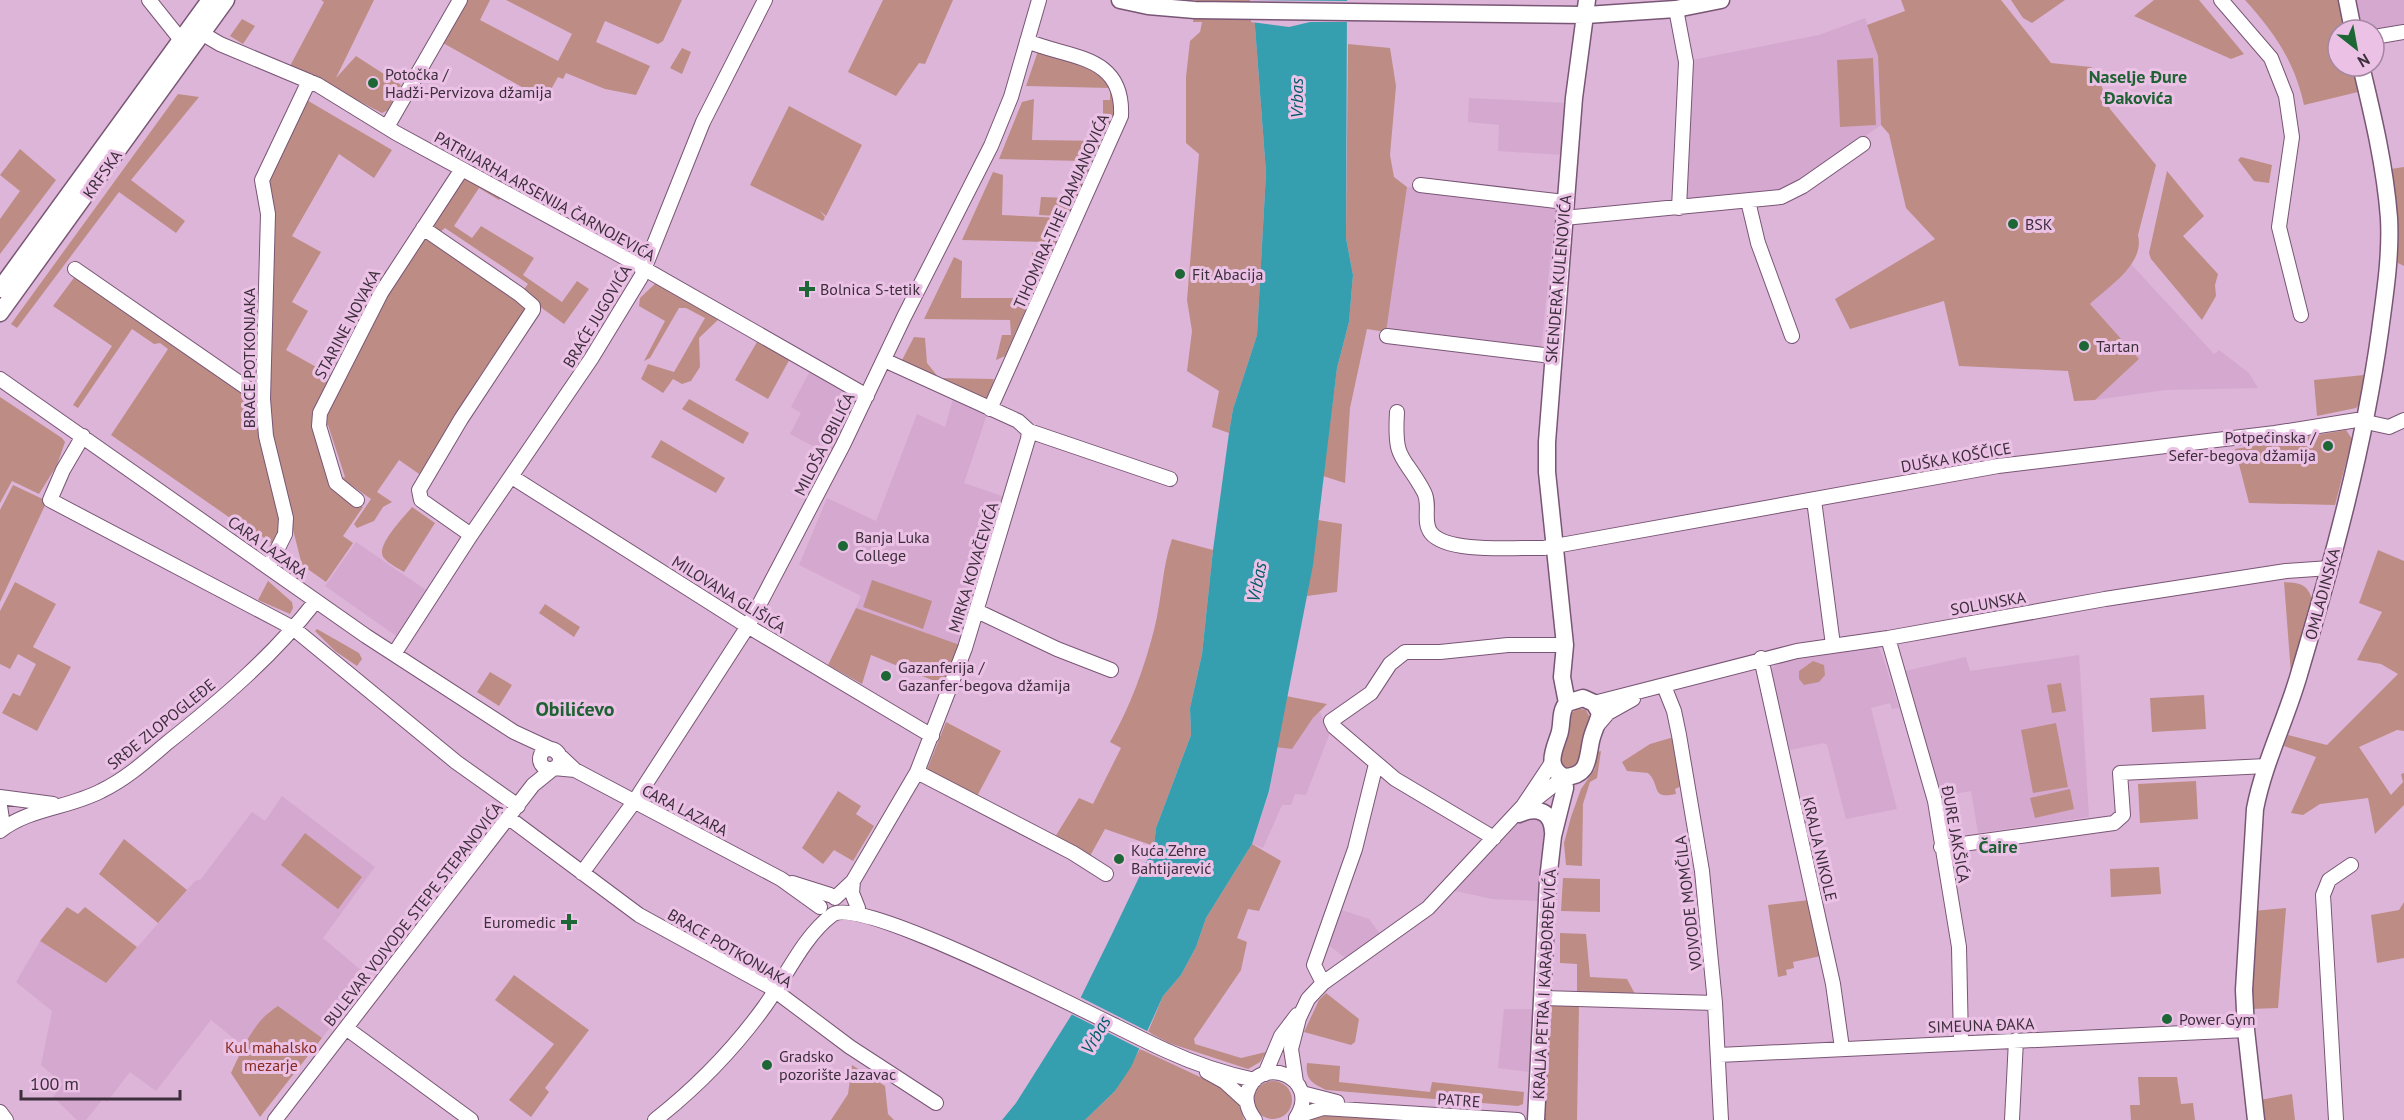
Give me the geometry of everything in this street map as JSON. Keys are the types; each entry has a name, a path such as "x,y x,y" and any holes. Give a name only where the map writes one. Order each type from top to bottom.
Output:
{"main road":[{"name":"KRFSKA","path":"0,289 210,0"},
{"name":"KRFSKA","path":"0,313 226,0"},
{"path":"1120,0 1148,6 1195,10 1374,11 1586,7 1676,9 1721,0"},
{"path":"2347,0 2351,18"},
{"name":"SKENDERA KULENOVIĆA","path":"1586,7 1574,98 1564,210 1552,356 1547,472 1565,647 1572,676 1589,700"},
{"name":"OMLADINSKA","path":"2256,1120 2246,1030 2245,939 2251,838 2257,797 2288,710 2330,568 2365,420 2387,274 2389,219 2380,153 2364,78"},
{"name":"SKENDERA KULENOVIĆA","path":"1565,647 1562,677 1566,703"},
{"path":"1583,770 1574,776 1564,777 1554,768 1553,761 1561,713 1566,703 1589,700"},
{"name":"KRALJA PETRA I KARAĐORĐEVIĆA","path":"1553,842 1583,770 1589,762 1599,713 1589,700"},
{"name":"KRALJA PETRA I KARAĐORĐEVIĆA","path":"1536,1120 1548,880 1553,842 1565,788 1564,777"},
{"path":"1519,814 1534,809 1545,813 1551,820 1553,842"}],"street":[{"path":"149,0 181,40"},
{"path":"387,127 460,0"},
{"name":"BRAĆE JUGOVIĆA","path":"394,654 471,535 591,360 645,269 703,122 765,0"},
{"name":"MILOŠA OBILIĆA","path":"582,873 634,802 748,626 867,396 992,146 1011,97 1039,0"},
{"path":"2221,0 2271,58 2286,96 2292,137 2279,227 2301,315"},
{"path":"1676,9 1686,62 1679,208"},
{"path":"166,21 179,28 200,14"},
{"path":"2386,35 2404,32"},
{"name":"PATRIJARHA ARSENIJA ČARNOJEVIĆA","path":"203,34 220,44 309,81 867,396"},
{"name":"TIHOMIRA-TIHE DAMJANOVIĆA","path":"990,409 1121,116 1122,103 1117,85 1101,66 1027,42"},
{"name":"BRACE POTKONJAKA","path":"269,566 285,534 286,518 266,436 263,399 268,214 262,180 309,81"},
{"path":"1420,185 1564,210 1679,208 1748,201 1791,193 1863,144"},
{"name":"STARINE NOVAKA","path":"357,500 336,483 319,426 320,413 377,299 462,169"},
{"path":"1748,201 1758,243 1792,336"},
{"path":"423,228 519,294 532,304 533,310 461,419 418,494 421,500 471,535"},
{"path":"75,269 263,399"},
{"path":"1387,336 1552,356"},
{"path":"884,360 1018,421 1029,431 1170,479"},
{"name":"CARA LAZARA","path":"2,382 269,566 315,602 514,732 556,752 575,770 830,904 862,912 982,961 1170,1053"},
{"path":"1397,412 1395,441 1399,456 1425,495 1427,524 1437,538 1454,546 1544,548 1555,545"},
{"name":"DUŠKA KOŠČICE","path":"1555,545 2031,461 2120,453 2365,420 2389,427 2404,420"},
{"name":"MIRKA KOVAČEVIĆA","path":"655,1120 700,1083 775,992 813,935 830,904 853,880 917,772 977,611 1029,431"},
{"path":"83,436 63,470 50,500 294,628 448,756 518,806"},
{"name":"MILOVANA GLIŠIĆA","path":"512,477 748,626 932,736"},
{"path":"1814,500 1833,645"},
{"name":"SOLUNSKA","path":"1589,700 1659,687 1761,658 1833,645 1888,638 2116,597 2286,571 2330,568"},
{"name":"SRĐE ZLOPOGLEĐE","path":"0,829 30,815 102,791 139,767 256,666 294,628 315,602"},
{"path":"977,611 1057,649 1111,669"},
{"name":"ĐURE JAKŠIĆA","path":"1888,638 1931,784 1959,947 1961,1042"},
{"path":"1499,833 1395,779 1334,727 1332,719 1371,693 1390,664 1405,652 1440,652 1499,645 1565,647"},
{"name":"KRALJA NIKOLE","path":"1761,658 1833,984 1842,1048"},
{"name":"SOLUNSKA","path":"1595,728 1615,709 1659,687"},
{"name":"VOJVODE MOMČILA","path":"1659,687 1674,711 1695,821 1708,916 1719,1055 1721,1120"},
{"name":"CARA LAZARA","path":"514,732 546,769 575,770"},
{"path":"540,760 546,750 556,752 559,761 554,768"},
{"name":"BULEVAR VOJVODE STEPE STEPANOVIĆA","path":"533,785 540,760"},
{"path":"1499,833 1541,783 1553,761"},
{"path":"1323,983 1314,965 1354,849 1376,764"},
{"path":"1941,846 2114,823 2123,815 2120,773 2267,766"},
{"name":"BULEVAR VOJVODE STEPE STEPANOVIĆA","path":"275,1120 533,785 554,768"},
{"path":"917,772 1073,853 1106,874"},
{"path":"1251,1114 1248,1091 1260,1077 1281,1036 1323,983 1428,908 1499,833 1564,777"},
{"path":"0,797 64,805"},
{"name":"SRĐE ZLOPOGLEĐE","path":"0,806 2,819 0,829"},
{"name":"BRACE POTKONJAKA","path":"509,818 639,915 775,992 850,1047 936,1103"},
{"path":"2336,1120 2323,895 2325,885 2329,880 2351,865"},
{"path":"853,880 852,893 862,912"},
{"path":"1543,998 1715,1003"},
{"path":"1299,1087 1291,1049 1304,1006"},
{"path":"346,1028 471,1120"},
{"name":"SIMEUNA ĐAKA","path":"1719,1055 2246,1030"},
{"path":"2012,1120 2016,1040"},
{"path":"1170,1053 1225,1082 1251,1114"},
{"name":"PATRE","path":"1170,1053 1260,1077 1280,1072 1299,1087 1323,1100 1398,1112"},
{"name":"PATRE","path":"1296,1118 1303,1103 1299,1087"},
{"name":"PATRE","path":"1296,1118 1323,1108 1518,1120"},
{"path":"0,1112 6,1120"}],"shaded area":[{"path":"2352,0 2404,0 2404,26 2386,30 2386,18 2357,18"},
{"path":"1865,18 1878,56 1881,125 1789,190 1686,202 1692,60 1819,35"},
{"path":"1469,98 1569,103 1564,155 1498,151 1499,125 1468,122"},
{"path":"1407,187 1556,203 1541,351 1386,328"},
{"path":"2131,264 2214,354 2219,350 2249,373 2258,388 2165,390 2095,400 2139,359 2090,304"},
{"path":"810,371 861,398 830,455 790,434 801,413 791,407"},
{"path":"953,399 987,414 964,483 1005,497 960,645 856,608 861,596 799,565 827,498 876,521 917,414 945,427"},
{"path":"356,542 429,592 399,638 325,586"},
{"path":"1878,647 1882,654 1899,708 1892,709 1890,703 1871,708 1897,809 1846,819 1827,745 1824,743 1790,750 1770,670 1778,663"},
{"path":"2079,655 2089,817 1978,833 1971,791 1938,797 1905,671 1966,657 1970,671"},
{"path":"1320,712 1326,726 1331,730 1306,795 1295,794 1291,805 1282,805 1263,848 1252,844 1270,790 1275,747 1292,748 1313,718"},
{"path":"282,796 375,867 323,938 369,977 322,1038 278,1006 269,1011 243,1046 211,1020 156,1091 130,1072 107,1102 103,1099 86,1120 77,1120 53,1097 63,1084 41,1065 52,1011 16,982 40,941 106,983 195,881 201,879 252,812 265,821"},
{"path":"1536,814 1548,827 1540,901 1492,899 1451,890 1522,817"},
{"path":"1342,910 1369,919 1382,936 1348,960 1327,944"},
{"path":"1504,1009 1537,1009 1532,1070 1529,1072 1498,1068"}],"green space":[{"path":"321,0 374,0 336,78 356,56 401,85 388,110 382,113 290,66 324,2"},
{"path":"468,0 490,0 480,20 558,61 572,34 506,0 682,0 663,41 658,44 605,21 596,42 650,66 636,95 605,89 566,73 563,79 558,77 545,100 443,43"},
{"path":"883,0 953,0 925,64 919,63 896,96 848,72"},
{"path":"1196,0 1253,0 1266,173 1257,335 1233,409 1229,433 1212,427 1219,391 1187,371 1192,331 1187,300 1199,154 1186,143 1186,77 1190,41 1200,32 1202,22 1193,22"},
{"path":"1901,0 2001,0 2051,63 2091,67 2096,71 2110,109 2156,165 2138,235 2139,246 2136,255 2124,274 2090,304 2139,359 2095,400 2074,401 2068,371 1959,366 1944,301 1850,329 1835,299 1935,239 1906,208 1889,134 1881,125 1878,56 1867,25 1905,11"},
{"path":"2011,0 2065,0 2032,23 2023,18"},
{"path":"2154,0 2199,0 2244,54 2231,59 2134,16"},
{"path":"2245,0 2339,0 2343,18 2326,18 2326,78 2355,78 2358,92 2304,105 2289,61 2265,24"},
{"path":"242,19 255,26 243,44 230,36"},
{"path":"1348,44 1390,48 1396,86 1390,155 1394,177 1407,187 1386,332 1367,329 1350,408 1345,483 1323,476 1337,368 1349,322 1353,275 1346,238"},
{"path":"682,48 691,52 682,74 670,68"},
{"path":"1038,51 1090,66 1106,77 1117,107 1109,129 1103,123 1103,100 1110,100 1110,88 1026,86"},
{"path":"1873,58 1876,125 1840,127 1837,60"},
{"path":"178,94 199,97 131,180 185,221 176,233 119,192 17,328 11,324"},
{"path":"305,99 392,150 374,178 339,154 292,236 321,252 292,302 308,311 286,350 334,377 319,410 342,492 363,507 343,536 353,543 326,582 302,565 269,436 266,178"},
{"path":"1034,99 1032,140 1106,141 1074,217 1039,215 1041,197 1071,198 1072,172 1085,172 1085,161 999,159 1022,102"},
{"path":"789,106 862,145 826,216 820,211 825,217 823,221 750,185"},
{"path":"20,149 56,180 0,254 0,219 20,191 0,175"},
{"path":"2241,157 2272,165 2269,183 2254,181 2238,160"},
{"path":"2404,167 2404,266 2398,263 2391,169"},
{"path":"2167,171 2204,216 2183,236 2218,274 2215,285 2216,296 2202,320 2151,259 2149,253"},
{"path":"993,172 1003,175 1002,215 1062,218 1058,238 1063,240 1041,279 1032,275 1032,253 1045,253 1045,242 962,240"},
{"path":"468,179 501,197 499,200 479,188 454,226 472,238 481,226 534,258 523,275 562,302 577,281 589,289 564,324 521,293 528,284 445,228 439,233 430,227 462,180"},
{"path":"423,231 524,306 525,310 477,380 482,383 422,476 399,460 377,492 392,502 383,507 374,521 357,528 354,524 371,499 348,483 336,480 345,477 328,425 321,427 321,413"},
{"path":"954,257 962,261 961,298 1031,298 1005,356 996,360 1002,335 1011,335 1010,320 924,319"},
{"path":"76,275 261,400 284,518 275,546 236,517 233,520 111,435 168,349 160,343 154,344 132,329 78,408 73,405 112,346 53,306"},
{"path":"658,281 721,317 699,338 700,367 691,381 682,384 673,379 663,393 641,379 648,364 674,372 705,318 686,308 679,308 650,358 644,361 665,321 639,306 640,298"},
{"path":"761,335 793,353 768,399 735,380"},
{"path":"914,337 925,338 927,363 939,378 994,379 987,404 902,360"},
{"path":"2364,375 2359,405 2356,408 2317,416 2314,380"},
{"path":"0,397 65,442 57,465 39,494 12,481 0,503"},
{"path":"689,399 749,433 743,444 682,409"},
{"path":"2346,430 2352,439 2335,505 2249,503 2235,449"},
{"path":"661,440 725,478 716,493 651,457"},
{"path":"13,485 47,501 0,602 0,510"},
{"path":"412,507 435,523 404,572 386,560 382,553 391,532"},
{"path":"1318,520 1342,524 1337,592 1307,596"},
{"path":"1172,539 1213,550 1202,654 1190,708 1191,735 1156,828 1154,846 1105,829 1090,856 1055,837 1079,798 1093,804 1121,748 1110,742 1136,688 1146,659 1157,618"},
{"path":"2378,550 2404,561 2404,731 2397,730 2359,747 2391,795 2403,782 2401,774 2404,773 2404,805 2375,834 2368,798 2320,804 2303,815 2291,813 2316,757 2284,746 2288,735 2327,745 2398,674 2381,664 2357,660 2382,612 2359,603"},
{"path":"872,580 932,601 923,629 863,607"},
{"path":"268,581 292,602 293,608 290,614 258,600"},
{"path":"15,582 56,604 33,647 71,667 37,731 2,713 13,693 20,696 36,664 18,654 10,669 0,664 0,611"},
{"path":"2284,582 2302,585 2308,590 2312,599 2291,674"},
{"path":"545,604 580,627 574,637 539,613"},
{"path":"856,608 960,645 944,685 871,655 862,684 828,665"},
{"path":"317,629 359,653 362,659 357,666 335,651 315,631"},
{"path":"1813,661 1824,665 1825,675 1819,682 1804,685 1799,679 1799,671"},
{"path":"490,672 512,685 499,706 477,692"},
{"path":"2061,683 2066,711 2052,713 2047,685"},
{"path":"2204,695 2206,729 2152,732 2150,698"},
{"path":"1286,696 1327,704 1313,718 1292,749 1275,747"},
{"path":"1577,708 1586,710 1591,720 1582,740 1579,765 1566,770 1558,760 1571,714"},
{"path":"946,722 1001,751 975,800 926,772"},
{"path":"2056,723 2068,787 2033,793 2021,730"},
{"path":"1674,737 1683,785 1675,789 1676,794 1662,795 1648,773 1627,771 1622,762 1650,744"},
{"path":"1601,751 1597,778 1590,782 1583,804 1582,866 1566,865 1564,843 1571,817 1581,789 1595,769 1597,752"},
{"path":"2196,781 2198,819 2140,823 2138,784"},
{"path":"2070,789 2074,809 2035,818 2030,798"},
{"path":"838,791 861,806 856,814 874,826 853,861 834,850 823,864 802,848"},
{"path":"305,833 362,877 338,909 281,865"},
{"path":"124,839 187,890 158,923 99,874"},
{"path":"1252,844 1281,861 1259,911 1248,909 1237,938 1247,942 1241,970 1194,1039 1195,1044 1241,1058 1266,1052 1260,1062 1248,1069 1169,1043 1148,1032 1163,996 1181,975 1196,947 1206,918"},
{"path":"2159,867 2161,894 2111,897 2110,869"},
{"path":"1563,878 1600,879 1600,912 1561,911"},
{"path":"1809,900 1821,956 1793,962 1794,968 1786,970 1787,975 1778,977 1768,905"},
{"path":"2404,902 2404,958 2377,963 2371,915 2399,910"},
{"path":"67,907 78,914 85,907 137,947 106,983 40,941"},
{"path":"2286,908 2278,1008 2251,1009 2253,911"},
{"path":"1560,933 1586,934 1590,977 1627,979 1635,994 1577,992 1577,964 1560,963"},
{"path":"514,975 589,1030 545,1088 549,1092 531,1117 509,1100 554,1044 495,1000"},
{"path":"1326,993 1359,1019 1355,1042 1351,1045 1304,1032 1319,1000"},
{"path":"1552,1005 1579,1005 1577,1120 1545,1120"},
{"name":"Kul mahalsko mezarje","path":"278,1006 322,1038 260,1117 231,1073 256,1027"},
{"path":"1140,1049 1228,1090 1238,1100 1244,1120 1085,1120 1115,1091"},
{"path":"1307,1063 1340,1066 1339,1082 1430,1092 1432,1082 1524,1092 1523,1104 1518,1106 1326,1090 1310,1080"},
{"path":"852,1065 885,1086 888,1114 894,1120 831,1120 848,1094"},
{"path":"2138,1077 2177,1077 2181,1104 2193,1103 2195,1120 2131,1120 2130,1105 2140,1105"},
{"path":"1273,1081 1286,1087 1292,1100 1286,1113 1273,1119 1260,1113 1254,1100 1260,1087"},
{"path":"2292,1094 2295,1120 2263,1120 2260,1100"},
{"path":"1316,1115 1392,1116 1391,1120 1304,1120"}],"water":[{"name":"Vrbas","path":"1253,0 1347,0 1346,238 1353,275 1349,322 1337,368 1313,565 1269,791 1252,844 1206,918 1196,947 1181,975 1163,996 1131,1067 1115,1091 1085,1120 1002,1120 1016,1103 1074,1011 1111,936 1154,846 1156,828 1191,735 1190,708 1202,654 1229,433 1233,409 1257,335 1266,173"}],"pier":[{"path":"1250,0 1350,1 1350,22 1310,22 1289,27 1251,22"},
{"path":"1078,996 1151,1033 1142,1050 1069,1013"}],"place":[{"name":"Potočka / Hadži-Pervizova džamija","path":"373,83"},
{"name":"BSK","path":"2013,224"},
{"name":"Fit Abacija","path":"1180,274"},
{"name":"Bolnica S-tetik","path":"807,289"},
{"name":"Tartan","path":"2084,346"},
{"name":"Potpećinska / Sefer-begova džamija","path":"2328,446"},
{"name":"Banja Luka College","path":"843,546"},
{"name":"Gazanferija / Gazanfer-begova džamija","path":"886,676"},
{"name":"Kuća Zehre Bahtijarević","path":"1119,859"},
{"name":"Euromedic","path":"569,922"},
{"name":"Power Gym","path":"2167,1019"},
{"name":"Gradsko pozorište Jazavac","path":"767,1065"}],"district":[{"name":"Naselje Đure Đakovića","path":"2138,88"},
{"name":"Obilićevo","path":"575,709"},
{"name":"Čaire","path":"1998,847"}]}
